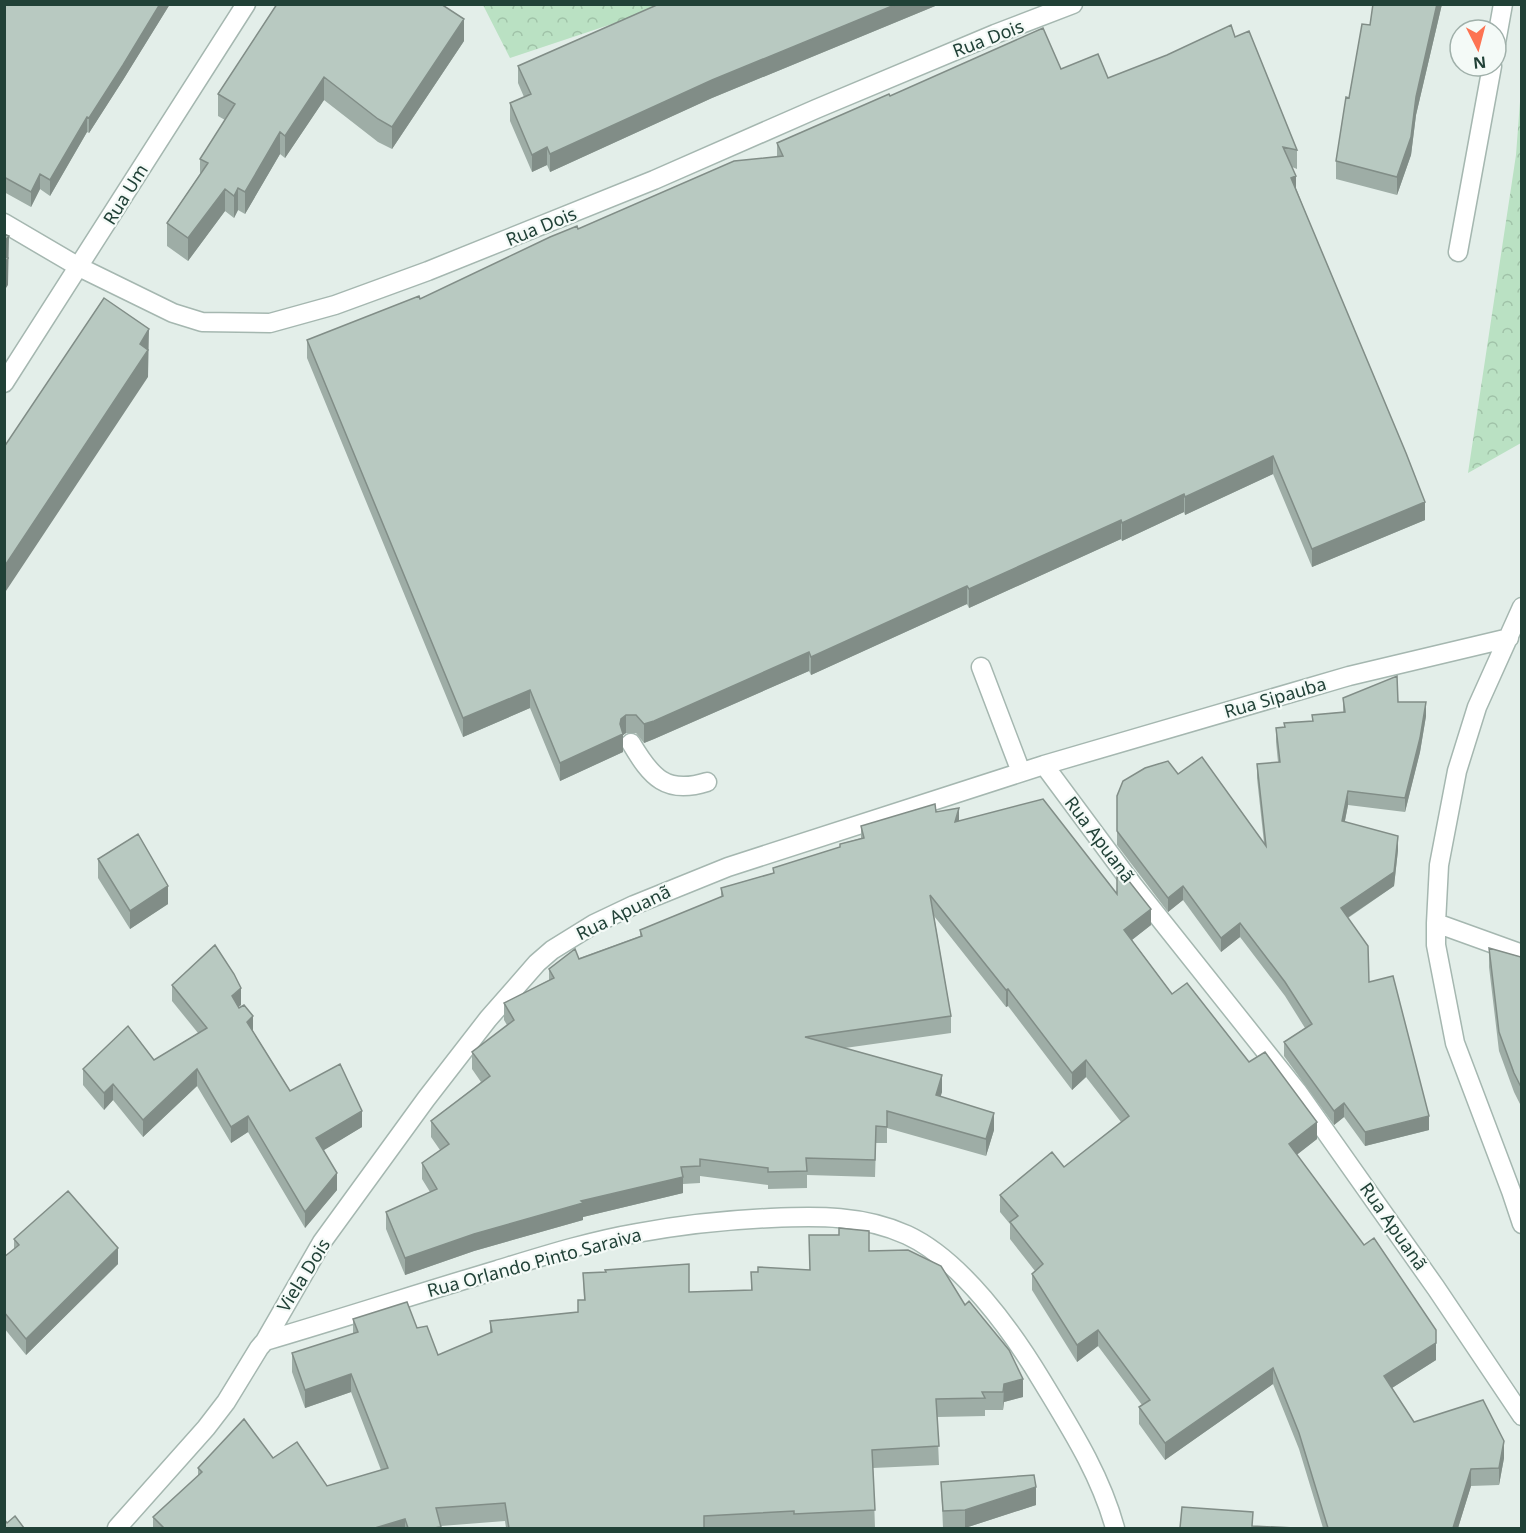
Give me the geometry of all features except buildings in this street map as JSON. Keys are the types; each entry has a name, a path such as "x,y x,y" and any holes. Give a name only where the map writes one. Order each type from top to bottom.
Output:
{"street":[{"name":"Rua Um","path":"4,382 246,4"},
{"name":"Rua Dois","path":"4,223 79,267 173,313 202,322 270,322 336,305 428,272 635,188 984,38 1073,4"},
{"path":"1458,252 1490,78"},
{"path":"1521,607 1477,707 1457,771 1439,865 1436,923 1436,945 1455,1043 1511,1191 1521,1224"},
{"name":"Rua Sipauba","path":"1044,765 1349,676 1509,638"},
{"path":"981,667 1021,772"},
{"path":"631,743 639,758 662,781 675,787 691,787 707,782"},
{"name":"Rua Apuanã","path":"488,1018 537,963 552,950 594,924 634,905 728,867 1044,765 1133,885 1297,1091 1436,1288 1521,1416"},
{"path":"1436,923 1521,954"},
{"name":"Viela Dois","path":"117,1528 206,1428 226,1402 265,1341 322,1242 488,1018"},
{"name":"Rua Orlando Pinto Saraiva","path":"265,1341 548,1254 636,1233 721,1221 823,1216 870,1221 908,1235 937,1254 991,1306 1029,1360 1086,1453 1104,1493 1115,1528"}],"green space":[{"path":"483,5 669,5 510,58"},
{"path":"1521,88 1521,443 1468,473 1516,155"}]}
